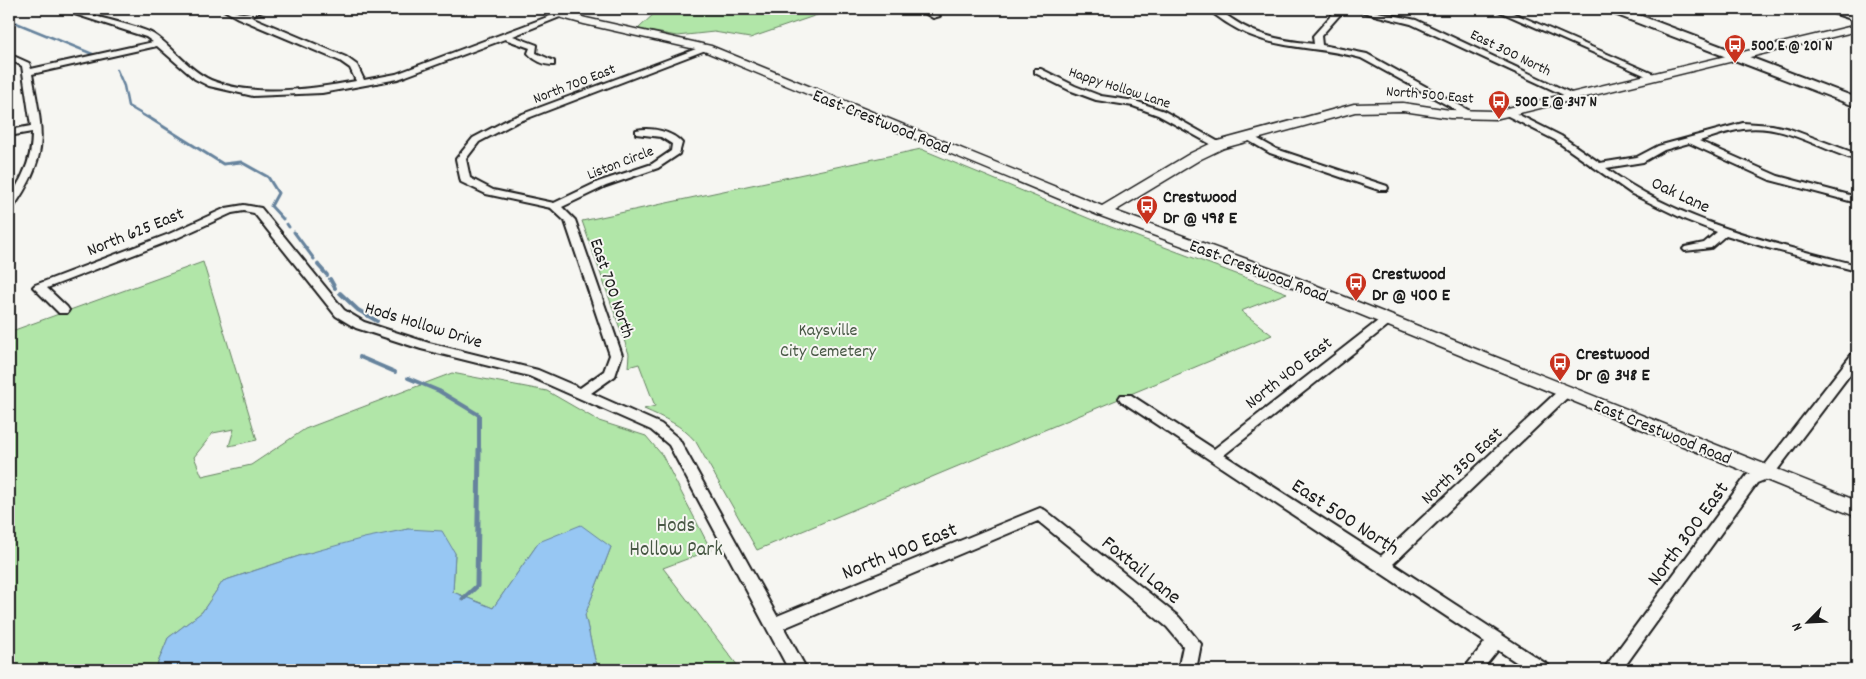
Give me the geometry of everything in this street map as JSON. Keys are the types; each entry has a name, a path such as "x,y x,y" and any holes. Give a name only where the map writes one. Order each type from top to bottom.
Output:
{"main road":[{"path":"1613,9 1857,103"}],"street":[{"path":"63,9 149,35 205,81 230,90 253,92 322,90 362,84 423,68 561,15"},
{"path":"82,16 103,9"},
{"path":"226,9 343,59 354,67 362,84"},
{"path":"241,16 264,9"},
{"name":"East Crestwood Road","path":"542,9 707,48 1103,212 1279,276 1857,509"},
{"path":"922,9 936,16"},
{"path":"1218,9 1217,12 1224,18 1261,39 1276,43 1349,51 1364,56 1472,115"},
{"path":"1318,48 1317,36 1341,9"},
{"name":"East 300 North","path":"1354,9 1413,22 1571,95"},
{"path":"1498,9 1654,76"},
{"path":"1825,9 1857,19"},
{"name":"North 500 East","path":"1103,212 1196,156 1219,145 1354,108 1379,106 1472,115 1496,115 1571,95 1857,28"},
{"path":"506,36 530,44 534,47 532,53 536,57 551,63"},
{"path":"27,72 98,58 159,43"},
{"name":"North 700 East","path":"556,206 490,192 465,180 461,159 476,140 512,121 707,48"},
{"path":"9,56 26,65 36,128 36,149 30,171 9,206"},
{"name":"Happy Hollow Lane","path":"1038,71 1072,88 1099,98 1135,104 1162,113 1219,145"},
{"name":"Oak Lane","path":"1507,112 1558,138 1634,191 1662,205 1723,232 1793,253 1857,268"},
{"path":"1596,166 1640,160 1661,148 1743,126 1756,125 1784,131 1857,156"},
{"path":"9,133 36,128"},
{"name":"Liston Circle","path":"556,206 602,184 655,166 676,152 676,143 671,137 656,133 639,132"},
{"path":"1249,136 1273,151 1383,188"},
{"path":"1689,140 1774,178 1857,200"},
{"name":"East 700 North","path":"556,206 570,220 616,355 610,373 581,394"},
{"name":"Hods Hollow Drive","path":"244,208 257,210 340,313 360,325 425,346 533,373 581,394"},
{"name":"North 625 East","path":"63,310 39,287 173,236 230,210 244,208"},
{"path":"1689,249 1707,246 1723,232"},
{"name":"North 400 East","path":"1214,456 1387,320"},
{"name":"North 300 East","path":"1612,670 1752,480 1767,473 1857,356"},
{"name":"North 350 East","path":"1382,565 1565,392"},
{"path":"581,394 656,427 674,442 798,670"},
{"name":"East 500 North","path":"1126,398 1542,670"},
{"name":"North 400 East","path":"774,625 1040,514"},
{"name":"Foxtail Lane","path":"1040,514 1173,622 1192,644 1187,670"},
{"path":"1472,670 1496,640"}],"green space":[{"path":"659,9 815,9 820,14 750,38 714,32 677,36 638,29"},
{"name":"Kaysville City Cemetery","path":"921,149 1095,221 1287,293 1241,311 1272,335 757,550 696,442 679,426 644,409 655,406 639,364 628,367 629,354 582,221"},
{"name":"Hods Hollow Park","path":"203,262 257,440 229,446 234,429 213,433 194,457 202,476 251,465 305,429 452,373 547,391 599,421 646,436 662,455 711,550 663,568 741,670 601,670 595,660 585,615 611,547 539,542 493,608 453,592 455,553 408,529 302,555 223,581 202,612 168,638 155,670 9,670 9,332"}],"water":[{"path":"581,525 611,547 585,615 595,660 601,670 155,670 168,638 202,612 223,581 302,555 364,538 408,529 442,531 455,553 453,592 493,608 539,542"}],"waterway":[{"path":"9,20 95,55"},
{"path":"117,70 124,86 128,106 150,119"},
{"path":"148,117 223,164 241,162 268,177 278,193 271,206 283,219"},
{"path":"294,232 314,259"},
{"path":"318,265 327,275"},
{"path":"330,279 335,288"},
{"path":"340,293 358,310 377,321"},
{"path":"360,357 395,372"},
{"path":"408,378 439,391 479,415 479,449"},
{"path":"463,599 477,586 479,449"}],"place":[{"name":"500 E @ 201 N","path":"1735,64"},
{"name":"500 E @ 347 N","path":"1499,120"},
{"name":"Crestwood Dr @ 498 E","path":"1147,225"},
{"name":"Crestwood Dr @ 400 E","path":"1356,302"},
{"name":"Crestwood Dr @ 348 E","path":"1560,382"}]}
